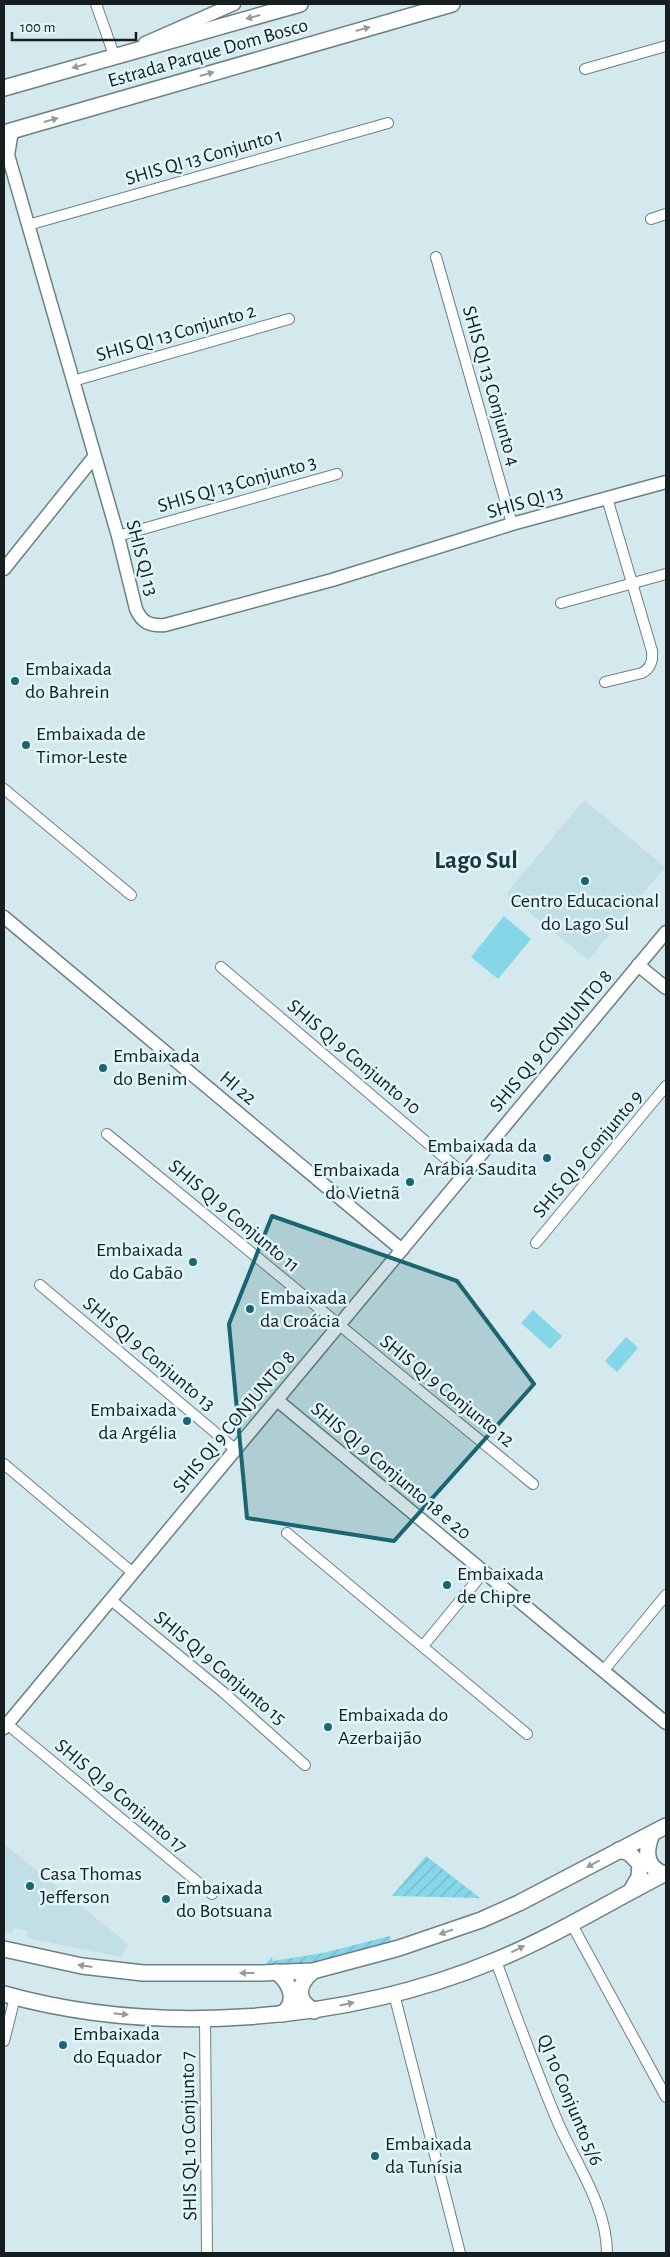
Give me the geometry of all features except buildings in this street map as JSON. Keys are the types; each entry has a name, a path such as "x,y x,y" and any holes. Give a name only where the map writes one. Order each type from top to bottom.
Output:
{"main road":[{"name":"Estrada Parque Dom Bosco","path":"4,88 130,50 300,4"},
{"name":"Estrada Parque Dom Bosco","path":"8,132 452,4"},
{"path":"4,1949 82,1966 143,1973 313,1970 399,1948 481,1920 519,1903 666,1826"},
{"path":"652,1834 648,1845 648,1858 653,1868 665,1874"},
{"path":"620,1850 629,1853 640,1864 639,1877 631,1891"},
{"path":"9,1995 76,2009 122,2015 205,2018 314,2011 394,1994 496,1961 665,1874"},
{"path":"313,1970 301,1983 300,1988 304,2002 314,2011"},
{"path":"276,1972 288,1982 290,1989 291,2004 288,2010 282,2014"}],"street":[{"path":"96,4 114,55"},
{"path":"130,50 234,4"},
{"path":"585,69 666,46"},
{"name":"SHIS QI 13 Conjunto 1","path":"28,225 388,124"},
{"name":"SHIS QI 13","path":"8,132 6,153 118,536 136,609 146,623 154,626 174,623 332,580 512,524 666,482"},
{"path":"651,219 666,214"},
{"name":"SHIS QI 13 Conjunto 4","path":"436,257 512,524"},
{"name":"SHIS QI 13 Conjunto 2","path":"73,381 289,319"},
{"path":"4,569 94,457"},
{"name":"SHIS QI 13 Conjunto 3","path":"118,536 337,474"},
{"path":"605,682 642,673 647,670 652,660 652,651 607,498"},
{"path":"561,603 666,574"},
{"path":"4,788 131,895"},
{"name":"HI 22","path":"4,917 402,1250"},
{"name":"SHIS QI 9 CONJUNTO 8","path":"6,1726 666,932"},
{"path":"638,965 666,988"},
{"name":"SHIS QI 9 Conjunto 10","path":"221,967 464,1175"},
{"name":"SHIS QI 9 Conjunto 9","path":"536,1244 666,1086"},
{"name":"SHIS QI 9 Conjunto 11","path":"107,1134 339,1325"},
{"name":"SHIS QI 9 Conjunto 13","path":"40,1285 236,1450"},
{"name":"SHIS QI 9 Conjunto 12","path":"339,1325 533,1484"},
{"name":"SHIS QI 9 Conjunto 18 e 20","path":"277,1400 483,1573 604,1670 666,1723"},
{"path":"4,1464 133,1573"},
{"path":"287,1533 528,1734"},
{"path":"423,1646 483,1573"},
{"path":"604,1670 666,1595"},
{"name":"SHIS QI 9 Conjunto 15","path":"111,1600 223,1692 305,1765"},
{"name":"SHIS QI 9 Conjunto 17","path":"6,1726 212,1894"},
{"path":"571,1923 666,2097"},
{"name":"QI 10 Conjunto 5/6","path":"496,1961 560,2126 596,2202 605,2230 607,2253"},
{"path":"394,1994 460,2253"},
{"path":"4,2041 9,1995"},
{"name":"SHIS QL 10 Conjunto 7","path":"205,2018 207,2253"}],"highlighted area":[{"path":"272,1216 457,1281 534,1384 394,1541 247,1518 229,1324"}],"shaded area":[{"name":"Centro Educacional do Lago Sul","path":"584,800 665,867 588,960 506,894"},
{"path":"504,916 531,939 498,979 471,957"},
{"path":"533,1310 562,1336 550,1349 521,1323"},
{"path":"626,1337 638,1348 617,1372 605,1361"},
{"name":"Casa Thomas Jefferson","path":"4,1844 128,1944 121,1957 27,1938 28,1931 14,1928 13,1934 4,1931"},
{"path":"426,1856 480,1898 392,1896"},
{"path":"390,1936 392,1946 327,1960 268,1967 267,1962 272,1957 273,1961 323,1953"}],"place":[{"name":"Embaixada do Bahrein","path":"15,681"},
{"name":"Embaixada de Timor-Leste","path":"26,745"},
{"name":"Centro Educacional do Lago Sul","path":"585,881"},
{"name":"Embaixada do Benim","path":"103,1068"},
{"name":"Embaixada da Arábia Saudita","path":"547,1158"},
{"name":"Embaixada do Vietnã","path":"410,1182"},
{"name":"Embaixada do Gabão","path":"193,1262"},
{"name":"Embaixada da Croácia","path":"250,1309"},
{"name":"Embaixada da Argélia","path":"187,1421"},
{"name":"Embaixada de Chipre","path":"447,1585"},
{"name":"Embaixada do Azerbaijão","path":"328,1727"},
{"name":"Casa Thomas Jefferson","path":"30,1886"},
{"name":"Embaixada do Botsuana","path":"166,1899"},
{"name":"Embaixada do Equador","path":"63,2045"},
{"name":"Embaixada da Tunísia","path":"375,2156"}],"district":[{"name":"Lago Sul","path":"476,860"}]}
